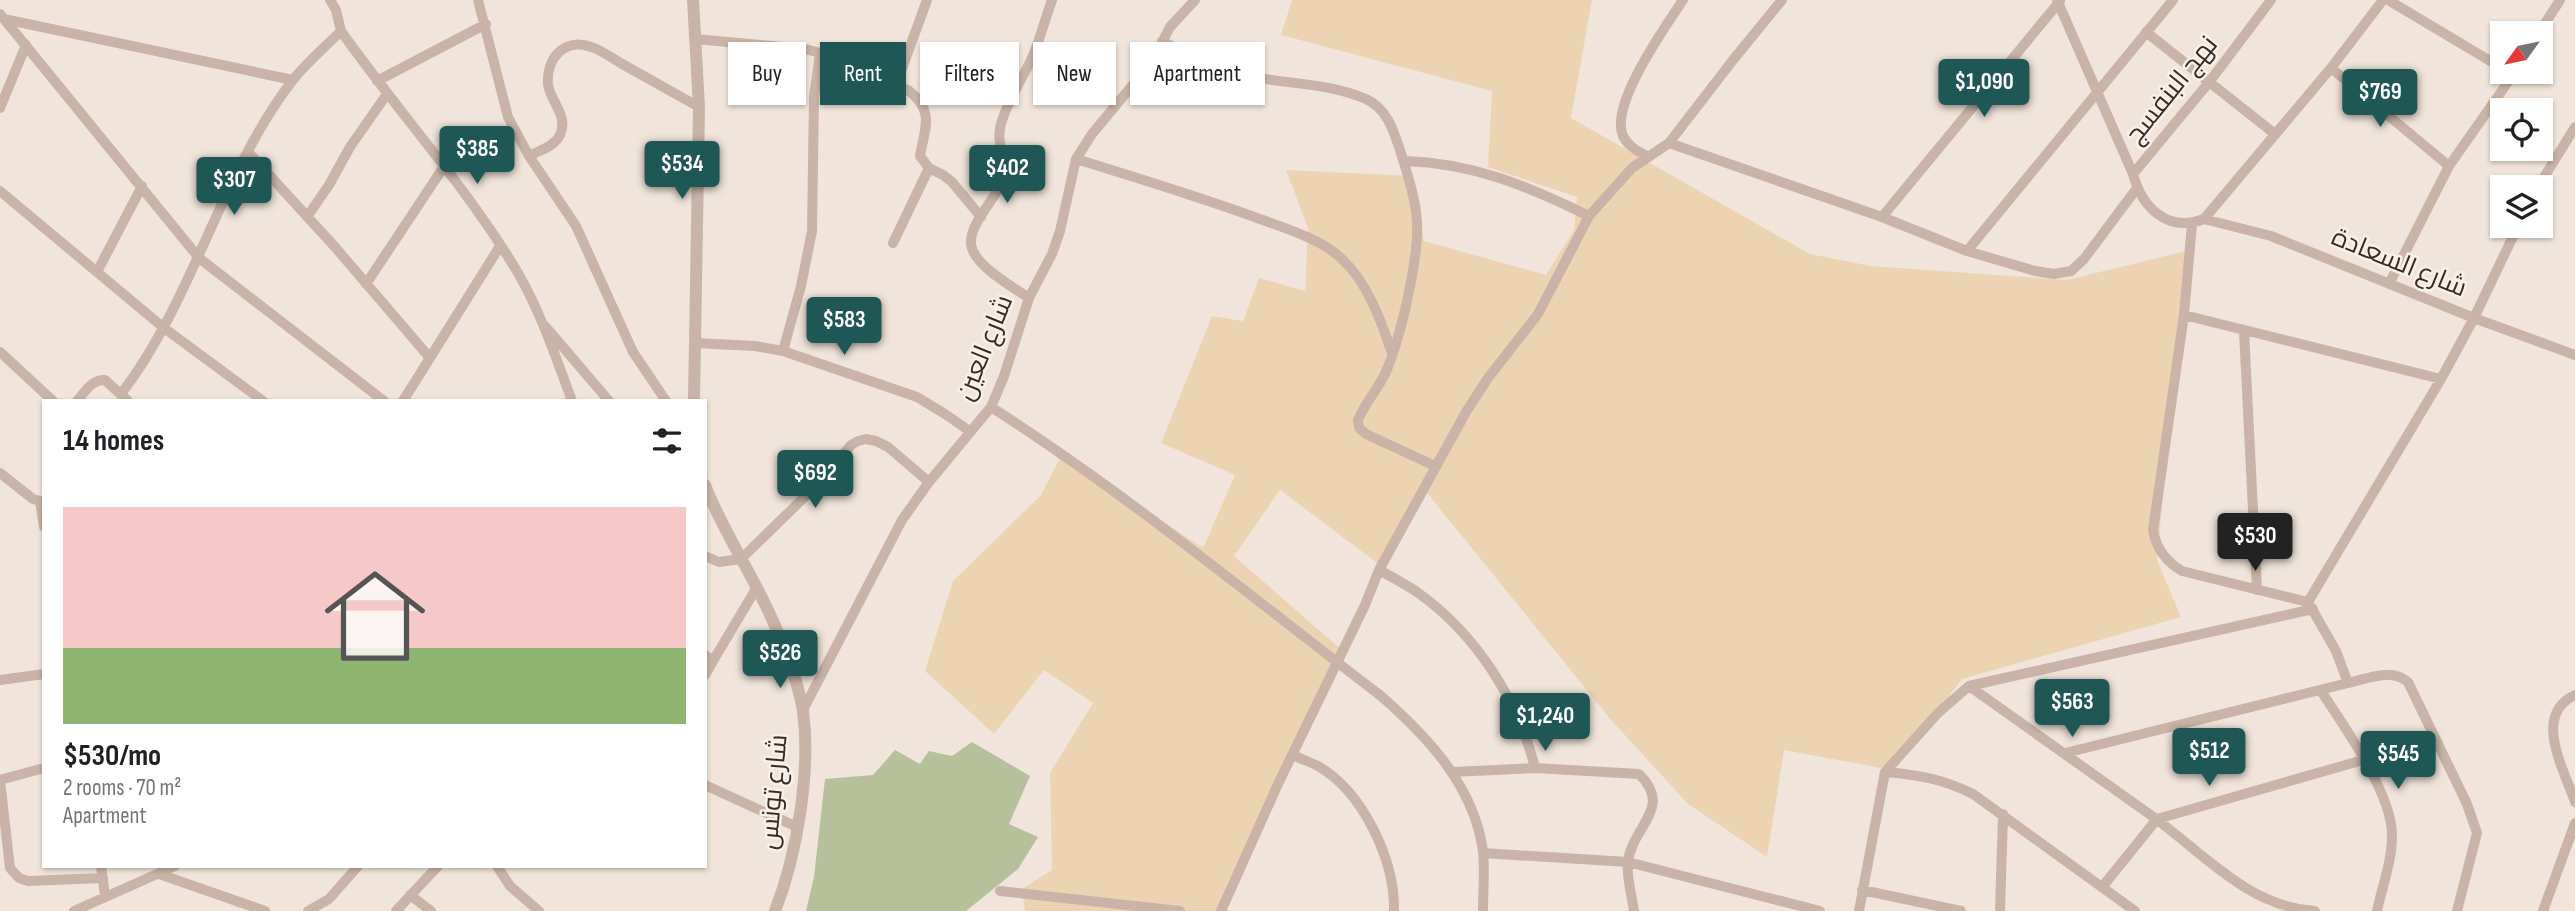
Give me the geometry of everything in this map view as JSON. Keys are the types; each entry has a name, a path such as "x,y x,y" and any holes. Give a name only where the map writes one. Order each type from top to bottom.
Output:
{"street":[{"path":"346,0 333,5 341,31 518,274 543,323 571,399"},
{"path":"478,0 508,117 529,156 576,226 632,352 665,399"},
{"path":"693,0 699,107 694,399"},
{"path":"906,58 927,0"},
{"path":"1028,298 974,254 971,244 972,233 1003,177 1000,127 1034,51 1052,0"},
{"name":"شارع العين","path":"803,710 902,520 929,482 991,407 1004,376 1028,298 1056,243 1076,159 1092,134 1152,63 1161,41 1182,11 1195,0"},
{"path":"1647,156 1632,148 1623,136 1620,124 1623,108 1652,49 1683,0"},
{"path":"1221,911 1379,570 1435,466 1488,378 1538,314 1589,216 1613,188 1647,156 1669,143 1782,0"},
{"path":"1967,251 2173,0"},
{"name":"نهج البنفسج","path":"2133,174 2210,82 2272,0"},
{"path":"1882,217 2059,1 2137,188 2146,204 2157,215 2173,223 2192,224 2204,219 2386,0 2490,61"},
{"path":"2547,21 2560,0"},
{"path":"2,17 293,80"},
{"path":"2,17 199,258 381,399"},
{"path":"377,81 486,24"},
{"path":"79,399 92,383 101,379 125,398 164,328 249,153 293,80 341,31"},
{"path":"2146,32 2275,134"},
{"path":"695,39 782,46 820,53 814,97 812,231 801,286 783,352"},
{"path":"1161,41 1198,60 1231,72 1318,84 1368,100 1381,109 1392,127 1404,161 1418,223 1414,260 1392,353 1385,374 1357,420 1359,428 1366,434 1435,466"},
{"path":"0,108 26,45"},
{"path":"529,156 553,144 560,134 560,109 548,88 548,76 557,52 568,47 589,46 699,107"},
{"path":"2331,68 2449,166"},
{"path":"2389,284 2449,166 2505,84"},
{"path":"906,91 917,97 926,111 920,156 929,168 952,182 981,217"},
{"path":"307,217 329,186 350,147 387,94"},
{"path":"2545,175 2575,127"},
{"path":"1669,143 1882,217 1967,251 2053,274 2071,271 2084,259 2137,188"},
{"path":"249,153 430,358"},
{"path":"1076,159 1189,193 1316,242 1342,258 1363,286 1380,318 1392,353"},
{"path":"1404,161 1439,162 1479,171 1537,191 1589,216"},
{"path":"366,284 443,168"},
{"path":"893,243 929,168"},
{"path":"97,272 142,186"},
{"path":"0,191 164,328 260,399"},
{"name":"شارع السعادة","path":"2204,219 2271,236 2474,318 2575,355"},
{"path":"2192,224 2184,315 2153,530 2155,543 2171,564 2182,571 2311,606 2336,651 2348,683"},
{"path":"1859,911 1885,772 1928,723 1969,686 2311,606 2441,379 2512,238"},
{"path":"404,399 500,246"},
{"path":"2184,315 2441,379"},
{"path":"543,323 607,399"},
{"path":"2245,331 2257,590"},
{"path":"695,343 755,346 783,352 917,397 971,432"},
{"path":"1,355 51,399"},
{"path":"991,407 1037,436 1147,517 1411,722 1452,772 1472,808 1483,853 1483,911"},
{"path":"707,557 719,562 741,559 816,487 851,445 858,441 876,441 888,447 929,482"},
{"path":"0,473 13,485 42,501"},
{"name":"شارع تونس","path":"707,490 718,516 757,587 785,652 803,710 805,757 794,851 775,911"},
{"path":"1379,570 1416,592 1466,636 1484,659 1514,709 1528,739 1535,768"},
{"path":"709,658 757,587"},
{"path":"0,680 42,674"},
{"path":"2065,753 2348,683 2393,674 2400,676 2408,682 2467,804 2477,833 2456,911"},
{"path":"1969,686 2157,819 2230,878 2257,894 2300,910 2315,911"},
{"path":"2320,691 2363,760 2389,811 2393,836 2377,911"},
{"path":"2575,695 2561,703 2553,715 2551,728 2575,802"},
{"path":"1293,755 1319,766 1342,786 1363,813 1385,852 1391,876 1394,911"},
{"path":"2103,886 2157,819 2363,760"},
{"path":"1452,772 1535,768 1639,774 1650,784 1654,795 1653,807 1628,862 1634,911"},
{"path":"42,769 0,780 8,856 14,874 28,881 40,882 102,872 105,896"},
{"path":"1885,772 1924,776 1951,783 1973,794 2135,911"},
{"path":"707,786 797,827"},
{"path":"2000,911 2004,814"},
{"path":"2543,911 2575,823"},
{"path":"1483,853 1628,862 1820,911"},
{"path":"74,911 171,868"},
{"path":"309,911 329,899 356,868"},
{"path":"396,911 436,868"},
{"path":"498,868 518,895 539,911"},
{"path":"159,874 265,911"},
{"path":"1862,890 1961,911"},
{"path":"1000,891 1180,911"},
{"path":"410,895 431,911"}],"green space":[{"path":"972,742 1030,776 1009,824 1038,837 1018,869 966,911 806,911 814,877 825,779 873,775 895,750 920,764 929,751 952,756"}],"sand":[{"path":"1292,0 1592,0 1571,118 1810,254 1871,266 2067,280 2186,251 2157,560 2181,617 1962,679 1892,770 1784,750 1767,857 1688,804 1611,720 1423,488 1385,569 1280,490 1234,556 1343,651 1222,899 1228,911 1025,911 1022,889 1052,870 1050,773 1093,703 1044,670 994,734 925,671 953,581 1041,495 1062,454 1203,548 1235,475 1161,443 1212,316 1243,321 1259,278 1305,291 1308,228 1286,170 1413,176 1424,241 1546,275 1574,230 1577,197 1488,167 1492,91 1281,35"}]}
